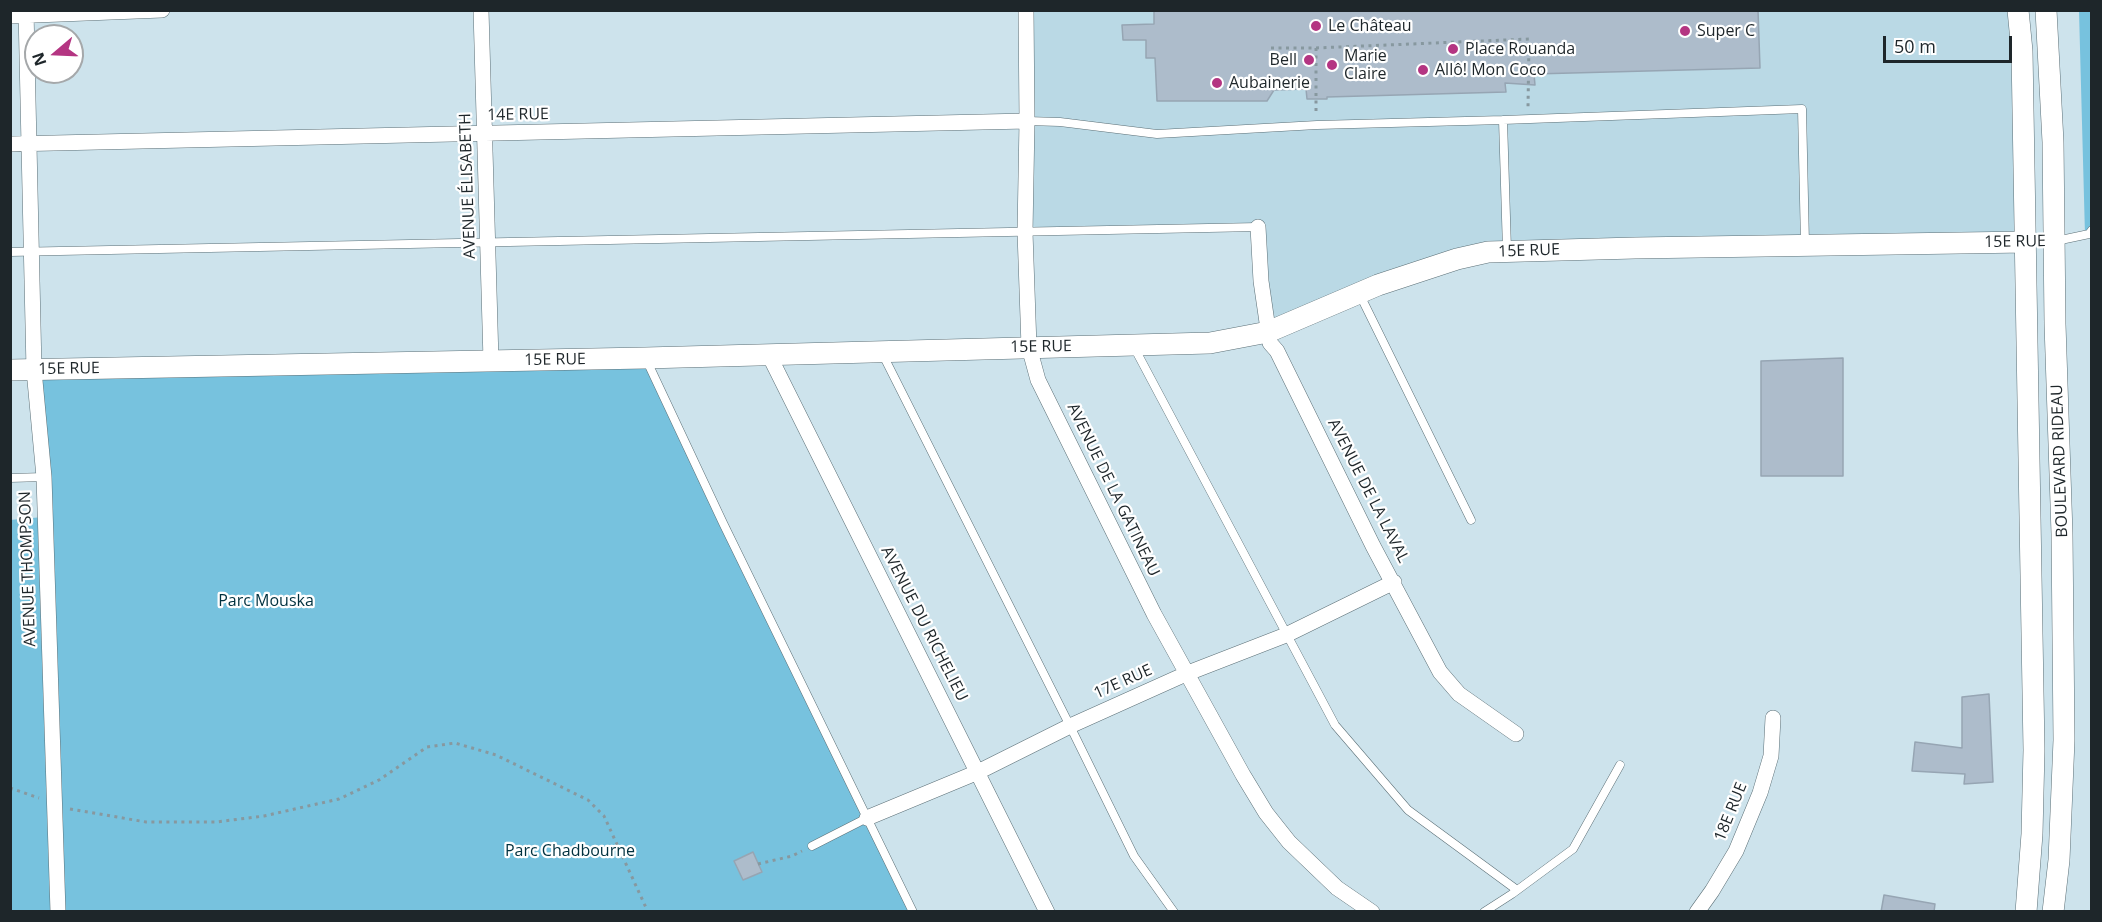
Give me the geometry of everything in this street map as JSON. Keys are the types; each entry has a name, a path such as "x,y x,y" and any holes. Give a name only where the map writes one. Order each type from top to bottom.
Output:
{"street":[{"path":"10,16 26,13 162,10"},
{"name":"AVENUE ÉLISABETH","path":"481,10 491,361"},
{"name":"AVENUE DE LA GATINEAU","path":"1026,10 1025,232 1029,347 1038,380 1154,614 1266,813 1289,842 1337,888 1372,912"},
{"name":"BOULEVARD RIDEAU","path":"2018,10 2022,51 2034,750 2032,834 2026,912"},
{"name":"BOULEVARD RIDEAU","path":"2046,10 2055,241 2064,740 2059,860 2053,912"},
{"name":"AVENUE THOMPSON","path":"26,13 34,370 44,477 58,912"},
{"name":"14E RUE","path":"10,144 1027,122"},
{"name":"AVENUE DE LA LAVAL","path":"1258,227 1261,281 1270,343 1277,351 1373,546 1440,672 1459,694 1516,734"},
{"name":"15E RUE","path":"10,370 645,358 1210,343 1268,332 1377,285 1456,259 1488,252 2055,241"},
{"name":"AVENUE DU RICHELIEU","path":"768,353 1047,912"},
{"name":"17E RUE","path":"867,818 978,772 1070,726 1188,673 1286,634 1394,582"},
{"name":"18E RUE","path":"1697,912 1736,851 1760,793 1771,756 1773,718"}],"lane":[{"path":"1027,122 1060,122 1157,134 1317,125 1802,109 1805,246"},
{"path":"1503,120 1508,251"},
{"path":"10,252 1258,227"},
{"path":"2055,241 2090,234 2091,230"},
{"path":"1359,294 1471,520"},
{"path":"1133,345 1335,725 1408,810 1517,890"},
{"path":"880,351 1134,856 1174,912"},
{"path":"645,358 913,912"},
{"path":"10,478 44,477"},
{"path":"1484,912 1572,849 1620,765"},
{"path":"812,846 867,818"}],"path":[{"path":"1271,48 1529,39 1527,119"},
{"path":"1316,48 1317,125"},
{"path":"10,788 76,812 146,822 216,822 264,816 339,799 379,780 427,747 455,743 496,755 588,800 604,816 648,912"},
{"path":"758,864 792,856"}],"shaded area":[{"name":"Place Rouanda","path":"1026,11 2018,11 2026,242 1488,252 1275,329 1258,227 1025,232"}],"green space":[{"path":"2079,11 2092,11 2092,230 2085,235"},
{"name":"Parc Mouska","path":"645,358 913,911 11,911 10,520 43,517 34,370"}],"building":[{"name":"Place Rouanda","path":"1154,10 1758,10 1760,68 1534,74 1535,85 1505,83 1506,92 1307,99 1306,89 1274,90 1267,101 1157,101 1155,58 1146,58 1146,40 1123,40 1122,25 1154,24"},
{"path":"1843,358 1843,476 1761,476 1761,361"},
{"path":"1989,694 1993,782 1964,784 1965,774 1912,771 1915,742 1962,748 1962,697"},
{"path":"753,852 762,872 743,880 734,861"},
{"path":"1884,895 1935,904 1934,912 1881,912"}],"place":[{"name":"Le Château","path":"1316,26"},
{"name":"Super C","path":"1685,31"},
{"name":"Place Rouanda","path":"1453,49"},
{"name":"Bell","path":"1309,60"},
{"name":"Marie Claire","path":"1332,65"},
{"name":"Allô! Mon Coco","path":"1423,70"},
{"name":"Aubainerie","path":"1217,83"}],"park label":[{"name":"Parc Chadbourne","path":"570,851"}]}
